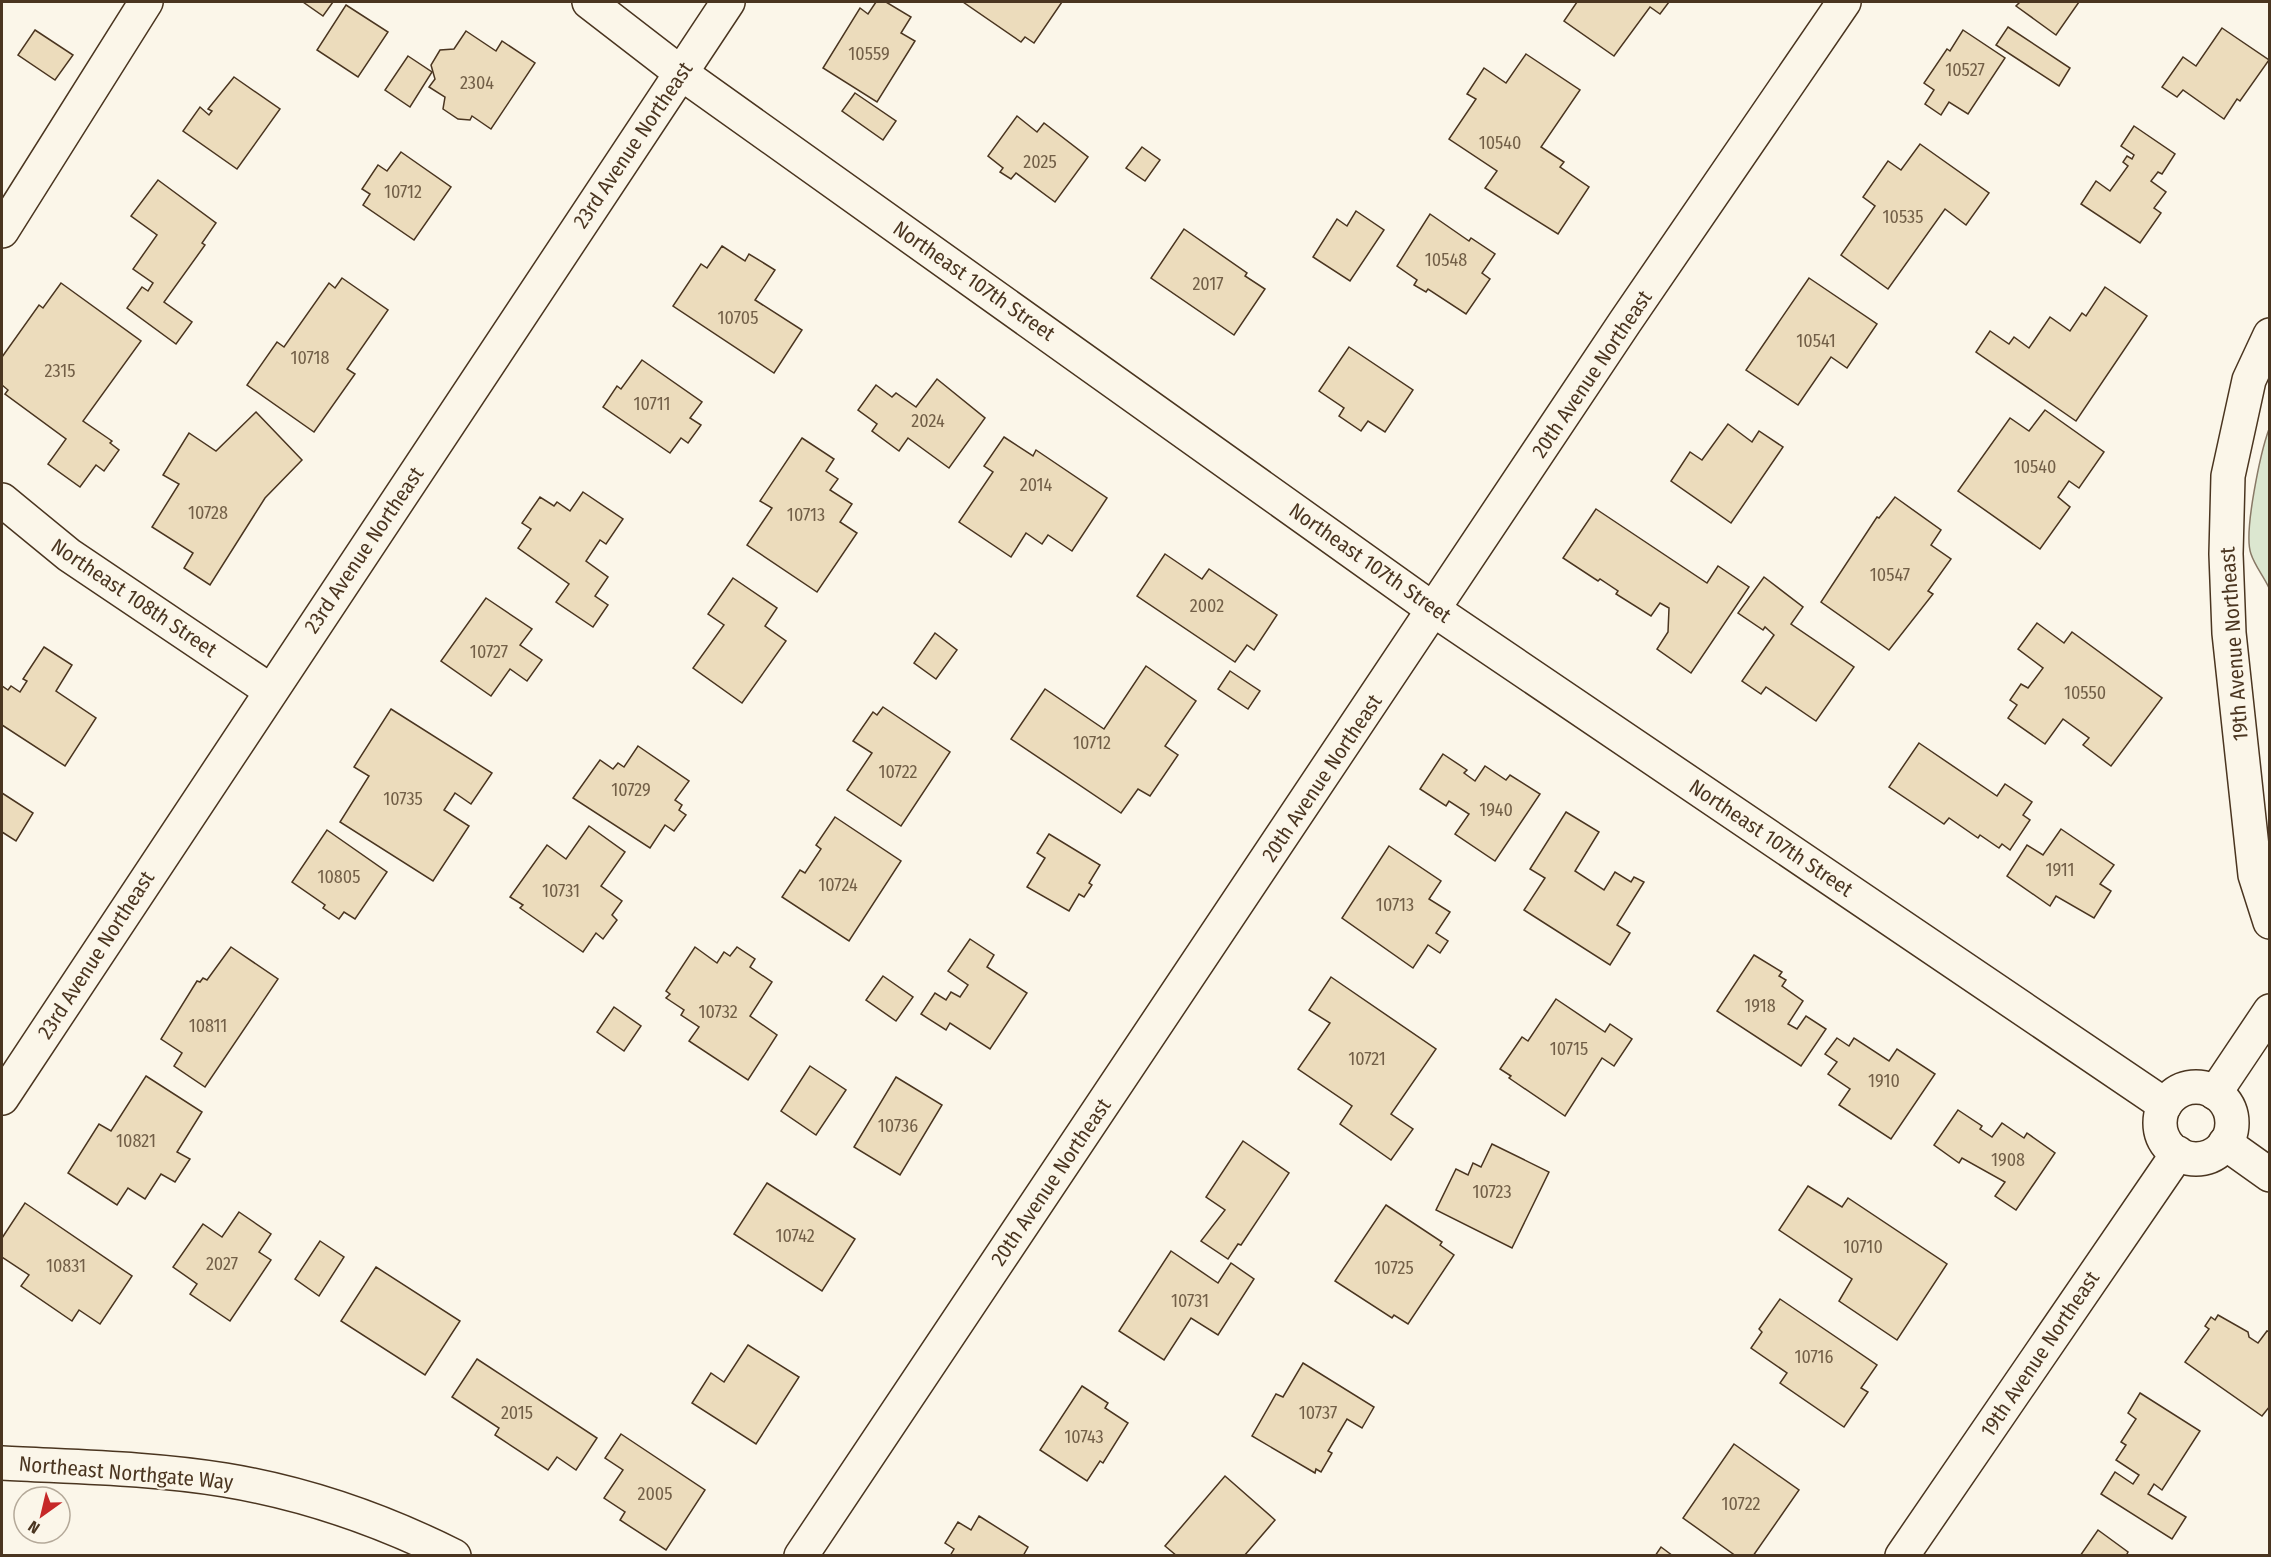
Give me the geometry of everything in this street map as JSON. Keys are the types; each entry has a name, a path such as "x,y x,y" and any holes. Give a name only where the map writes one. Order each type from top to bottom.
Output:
{"street":[{"path":"2,231 146,2"},
{"name":"Northeast 107th Street","path":"589,2 681,73 1434,610 2164,1105"},
{"name":"23rd Avenue Northeast","path":"2,1098 728,2"},
{"name":"20th Avenue Northeast","path":"801,1556 1625,322 1844,2"},
{"name":"19th Avenue Northeast","path":"2270,335 2249,380 2228,476 2226,554 2229,633 2255,875 2270,922"},
{"name":"Northeast 108th Street","path":"2,500 69,555 271,691"},
{"path":"2215,1093 2270,1011"},
{"path":"2199,1087 2215,1093 2228,1108 2232,1120 2225,1143 2217,1153 2205,1158 2194,1159 2178,1153 2165,1143 2160,1121 2164,1105 2176,1093 2186,1088 2199,1087"},
{"path":"2225,1143 2270,1175"},
{"name":"19th Avenue Northeast","path":"1902,1556 2178,1153"},
{"name":"Northeast Northgate Way","path":"2,1463 153,1472 238,1482 348,1511 401,1531 454,1556"}],"green space":[{"path":"2269,429 2269,588 2251,554 2249,529 2254,492"}],"building":[{"path":"303,2 333,2 323,16"},
{"path":"876,2 886,2 911,17 901,33 915,41 877,102 823,68 860,8 868,14"},
{"path":"963,2 1062,2 1034,43 1025,37 1021,42"},
{"path":"1577,2 1669,2 1660,14 1650,7 1614,56 1564,21"},
{"path":"2020,2 2079,2 2056,35 2016,6"},
{"path":"346,5 388,32 358,77 317,50"},
{"path":"2008,27 2070,68 2059,86 1996,45"},
{"path":"2222,28 2269,60 2240,101 2237,99 2224,119 2183,90 2177,97 2162,87 2183,57 2196,66"},
{"path":"35,30 73,55 55,80 18,55"},
{"path":"1963,30 2005,58 1968,114 1949,102 1941,115 1925,104 1934,90 1924,83 1947,49 1950,51"},
{"path":"466,31 496,51 502,41 535,63 491,129 472,116 470,120 458,119 443,109 445,97 429,87 435,79 431,65 440,50 454,49"},
{"path":"1526,54 1580,90 1541,147 1564,162 1560,167 1589,187 1558,234 1485,188 1497,171 1449,139 1476,99 1467,94 1484,68 1506,83"},
{"path":"408,56 432,72 410,107 385,90"},
{"path":"234,77 280,109 237,169 183,131 200,107 209,115 212,111 208,109"},
{"path":"855,93 896,121 883,140 842,111"},
{"path":"1017,116 1037,132 1044,123 1088,157 1055,202 1016,173 1011,179 1000,172 1003,168 988,156"},
{"path":"2134,126 2175,154 2162,174 2158,172 2151,181 2166,192 2154,208 2161,213 2140,243 2081,204 2096,181 2110,191 2128,166 2123,162 2127,156 2132,159 2134,155 2121,146"},
{"path":"1920,144 1989,193 1966,225 1945,209 1888,289 1841,255 1875,206 1863,197 1888,161 1901,170"},
{"path":"1142,147 1160,160 1145,181 1126,168"},
{"path":"401,152 451,187 414,240 363,205 370,194 362,189 378,165 387,171"},
{"path":"158,180 216,223 202,243 205,245 164,302 192,322 176,344 127,308 142,287 148,291 153,283 133,269 157,235 131,216"},
{"path":"1356,211 1384,230 1350,281 1313,257 1337,219 1347,226"},
{"path":"1430,214 1469,241 1471,238 1495,254 1482,273 1490,279 1466,314 1428,289 1426,292 1414,285 1417,280 1397,266"},
{"path":"1184,229 1247,273 1245,276 1265,289 1234,335 1151,278"},
{"path":"722,246 745,261 749,254 775,270 755,300 802,330 774,373 673,306 701,264 707,268"},
{"path":"342,278 388,310 347,369 355,374 314,432 247,385 277,342 284,347 329,283 335,288"},
{"path":"1809,278 1877,324 1847,368 1831,357 1798,405 1746,370"},
{"path":"61,283 141,341 83,421 112,441 110,443 119,450 104,471 96,465 80,487 48,464 66,439 5,394 8,390 2,385 2,357 39,305 43,308"},
{"path":"2105,287 2147,316 2076,421 1976,352 1990,331 2009,344 2014,337 2029,348 2050,317 2070,331 2082,313 2086,316"},
{"path":"1349,347 1413,390 1385,432 1368,421 1361,431 1339,416 1344,408 1319,391"},
{"path":"642,360 702,402 690,418 701,425 688,443 681,438 670,453 603,407 617,386 621,389"},
{"path":"937,379 985,418 949,468 908,438 899,451 872,431 877,424 858,410 876,385 892,397 896,393 916,407"},
{"path":"2045,410 2104,452 2079,488 2069,481 2058,497 2070,507 2040,549 1958,491 2010,418 2029,431"},
{"path":"256,412 302,460 265,498 210,585 184,568 193,553 152,527 179,484 163,475 189,433 216,451"},
{"path":"1728,424 1752,442 1759,431 1783,447 1731,523 1671,481 1690,452 1702,460"},
{"path":"1004,437 1033,456 1036,450 1107,498 1072,551 1048,535 1042,544 1026,533 1011,557 959,522 993,472 984,466"},
{"path":"802,438 834,459 826,471 838,479 830,490 852,504 840,522 857,533 817,592 747,545 772,508 760,501"},
{"path":"583,492 623,519 606,544 600,540 586,561 608,577 595,596 608,605 593,627 556,602 569,584 518,548 531,529 522,523 540,497 554,506 557,502 570,511"},
{"path":"1895,497 1941,530 1931,545 1951,559 1928,591 1933,594 1889,650 1821,602 1877,517 1879,518"},
{"path":"1596,509 1707,583 1718,566 1749,587 1691,673 1657,649 1668,632 1669,608 1660,603 1651,616 1616,594 1618,591 1600,579 1598,581 1563,558"},
{"path":"1165,554 1202,579 1209,569 1277,615 1254,650 1247,645 1235,662 1137,596"},
{"path":"1764,577 1803,607 1791,624 1854,667 1816,721 1766,687 1761,694 1742,681 1774,635 1765,627 1763,630 1738,613"},
{"path":"733,578 777,608 765,626 786,641 742,703 693,668 724,625 708,614"},
{"path":"486,598 532,629 520,645 542,660 527,681 510,669 491,696 441,661"},
{"path":"2037,623 2064,643 2072,632 2162,698 2111,766 2083,745 2089,738 2063,719 2045,744 2008,718 2017,705 2010,700 2021,684 2028,688 2043,668 2018,649"},
{"path":"935,633 957,650 936,679 914,663"},
{"path":"44,647 72,665 56,691 96,718 65,766 2,725 2,686 8,690 11,686 20,692 27,681 23,679"},
{"path":"1146,666 1196,701 1165,746 1178,755 1150,796 1138,789 1121,813 1011,739 1045,689 1104,729"},
{"path":"1230,671 1260,691 1248,709 1218,689"},
{"path":"883,707 950,752 901,826 847,790 872,753 853,741 873,712 877,715"},
{"path":"391,709 492,773 471,804 455,793 444,810 469,826 433,881 340,822 369,776 354,767"},
{"path":"1919,743 1997,796 2005,784 2032,802 2023,815 2030,820 2010,850 2002,844 1999,848 1980,835 1978,838 1949,818 1944,824 1889,787"},
{"path":"638,746 689,781 675,800 682,805 679,810 686,815 674,831 665,825 650,848 573,798 600,760 613,769 618,763 624,767"},
{"path":"1443,754 1467,770 1464,773 1475,781 1485,766 1506,780 1510,775 1540,794 1495,861 1455,834 1469,814 1449,801 1446,806 1420,789"},
{"path":"2,793 33,813 16,841 2,832"},
{"path":"1566,812 1599,832 1575,871 1604,890 1615,872 1631,882 1634,877 1644,882 1617,925 1630,933 1610,965 1524,910 1545,878 1530,869"},
{"path":"835,817 901,861 849,941 782,897 800,870 805,873 821,849 816,845"},
{"path":"589,826 625,852 601,886 622,901 612,915 617,920 603,939 596,933 583,952 520,908 523,905 510,897 547,845 566,859"},
{"path":"2061,829 2114,865 2100,884 2111,891 2094,918 2056,896 2050,906 2007,876 2027,845 2043,855"},
{"path":"327,830 387,872 355,919 344,912 339,919 323,908 325,905 292,882"},
{"path":"1049,834 1100,865 1084,897 1079,894 1069,911 1027,887 1045,858 1037,853"},
{"path":"1389,846 1441,881 1429,899 1450,912 1436,933 1448,941 1440,953 1428,945 1413,968 1342,918"},
{"path":"970,939 994,955 987,967 1027,993 990,1049 950,1023 946,1030 921,1014 935,993 946,1000 951,992 960,997 968,985 948,971"},
{"path":"231,947 278,979 205,1087 174,1066 182,1053 161,1039 197,981 200,982 203,978 207,980"},
{"path":"695,947 717,963 724,952 730,956 737,947 755,959 750,967 772,982 750,1016 777,1035 748,1080 689,1041 699,1027 681,1015 684,1010 666,998 670,994 666,991"},
{"path":"1754,955 1782,972 1779,976 1786,980 1782,986 1803,1001 1788,1024 1797,1029 1806,1016 1826,1029 1801,1066 1717,1011"},
{"path":"883,976 913,997 896,1021 866,1000"},
{"path":"1331,977 1436,1049 1391,1114 1413,1129 1391,1160 1340,1124 1352,1106 1298,1069 1330,1023 1309,1010"},
{"path":"1556,999 1605,1032 1610,1024 1632,1039 1614,1066 1602,1058 1565,1116 1509,1078 1511,1076 1500,1069 1522,1037 1528,1041"},
{"path":"614,1007 641,1026 624,1051 597,1032"},
{"path":"1837,1038 1849,1046 1854,1038 1889,1061 1897,1049 1935,1074 1891,1139 1839,1105 1850,1089 1828,1074 1837,1062 1825,1054"},
{"path":"810,1066 846,1090 816,1135 781,1111"},
{"path":"146,1076 202,1112 177,1152 190,1159 175,1182 161,1174 145,1199 128,1188 117,1205 68,1173 99,1124 111,1131"},
{"path":"896,1077 942,1105 900,1175 854,1147"},
{"path":"1958,1110 1982,1126 1980,1129 1992,1137 2002,1123 2024,1138 2027,1133 2055,1153 2016,1210 1995,1196 2005,1182 1962,1158 1959,1163 1934,1145"},
{"path":"1243,1141 1289,1173 1241,1245 1238,1244 1228,1259 1201,1241 1225,1210 1206,1197"},
{"path":"1492,1144 1549,1172 1512,1248 1436,1210 1456,1169 1468,1175 1473,1163 1481,1167"},
{"path":"767,1183 855,1239 822,1291 734,1234"},
{"path":"1808,1186 1842,1207 1848,1198 1947,1264 1897,1340 1839,1301 1852,1279 1779,1230"},
{"path":"25,1203 132,1276 100,1324 79,1310 72,1321 21,1286 29,1275 2,1257 2,1238"},
{"path":"1386,1205 1442,1242 1440,1245 1454,1255 1408,1324 1394,1315 1392,1318 1335,1281"},
{"path":"239,1212 271,1234 259,1252 271,1260 230,1321 190,1294 197,1284 173,1267 203,1224 222,1237"},
{"path":"320,1241 344,1257 319,1296 295,1279"},
{"path":"1171,1251 1218,1283 1231,1263 1254,1279 1218,1335 1191,1318 1164,1360 1119,1331"},
{"path":"376,1267 460,1321 425,1375 341,1321"},
{"path":"1780,1299 1877,1365 1861,1388 1868,1392 1844,1427 1780,1383 1787,1373 1751,1348 1762,1332 1759,1329"},
{"path":"2218,1315 2248,1332 2249,1337 2258,1343 2267,1331 2270,1332 2270,1406 2262,1416 2185,1362 2209,1329 2205,1326 2211,1317 2215,1320"},
{"path":"748,1345 799,1377 756,1444 692,1403 711,1373 724,1382"},
{"path":"477,1359 597,1438 576,1470 557,1457 548,1470 495,1435 499,1428 452,1397"},
{"path":"1303,1363 1374,1407 1362,1428 1347,1419 1328,1451 1332,1453 1321,1472 1316,1469 1315,1473 1252,1436 1276,1394 1283,1397"},
{"path":"1082,1386 1108,1403 1105,1408 1128,1423 1103,1463 1100,1461 1087,1481 1040,1450"},
{"path":"2140,1393 2200,1431 2162,1490 2154,1484 2148,1494 2186,1517 2172,1539 2101,1494 2115,1472 2133,1484 2139,1475 2116,1460 2126,1445 2121,1442 2136,1419 2128,1413"},
{"path":"621,1434 705,1490 666,1550 620,1520 625,1512 604,1498 623,1470 605,1458"},
{"path":"1734,1444 1799,1490 1753,1556 1736,1556 1683,1518"},
{"path":"1225,1476 1275,1520 1244,1556 1177,1556 1165,1546"},
{"path":"979,1516 1028,1547 1023,1556 950,1556 954,1549 945,1543 958,1522 971,1530"},
{"path":"2098,1530 2128,1552 2126,1556 2080,1556"},
{"path":"1661,1547 1673,1556 1655,1556"}]}
